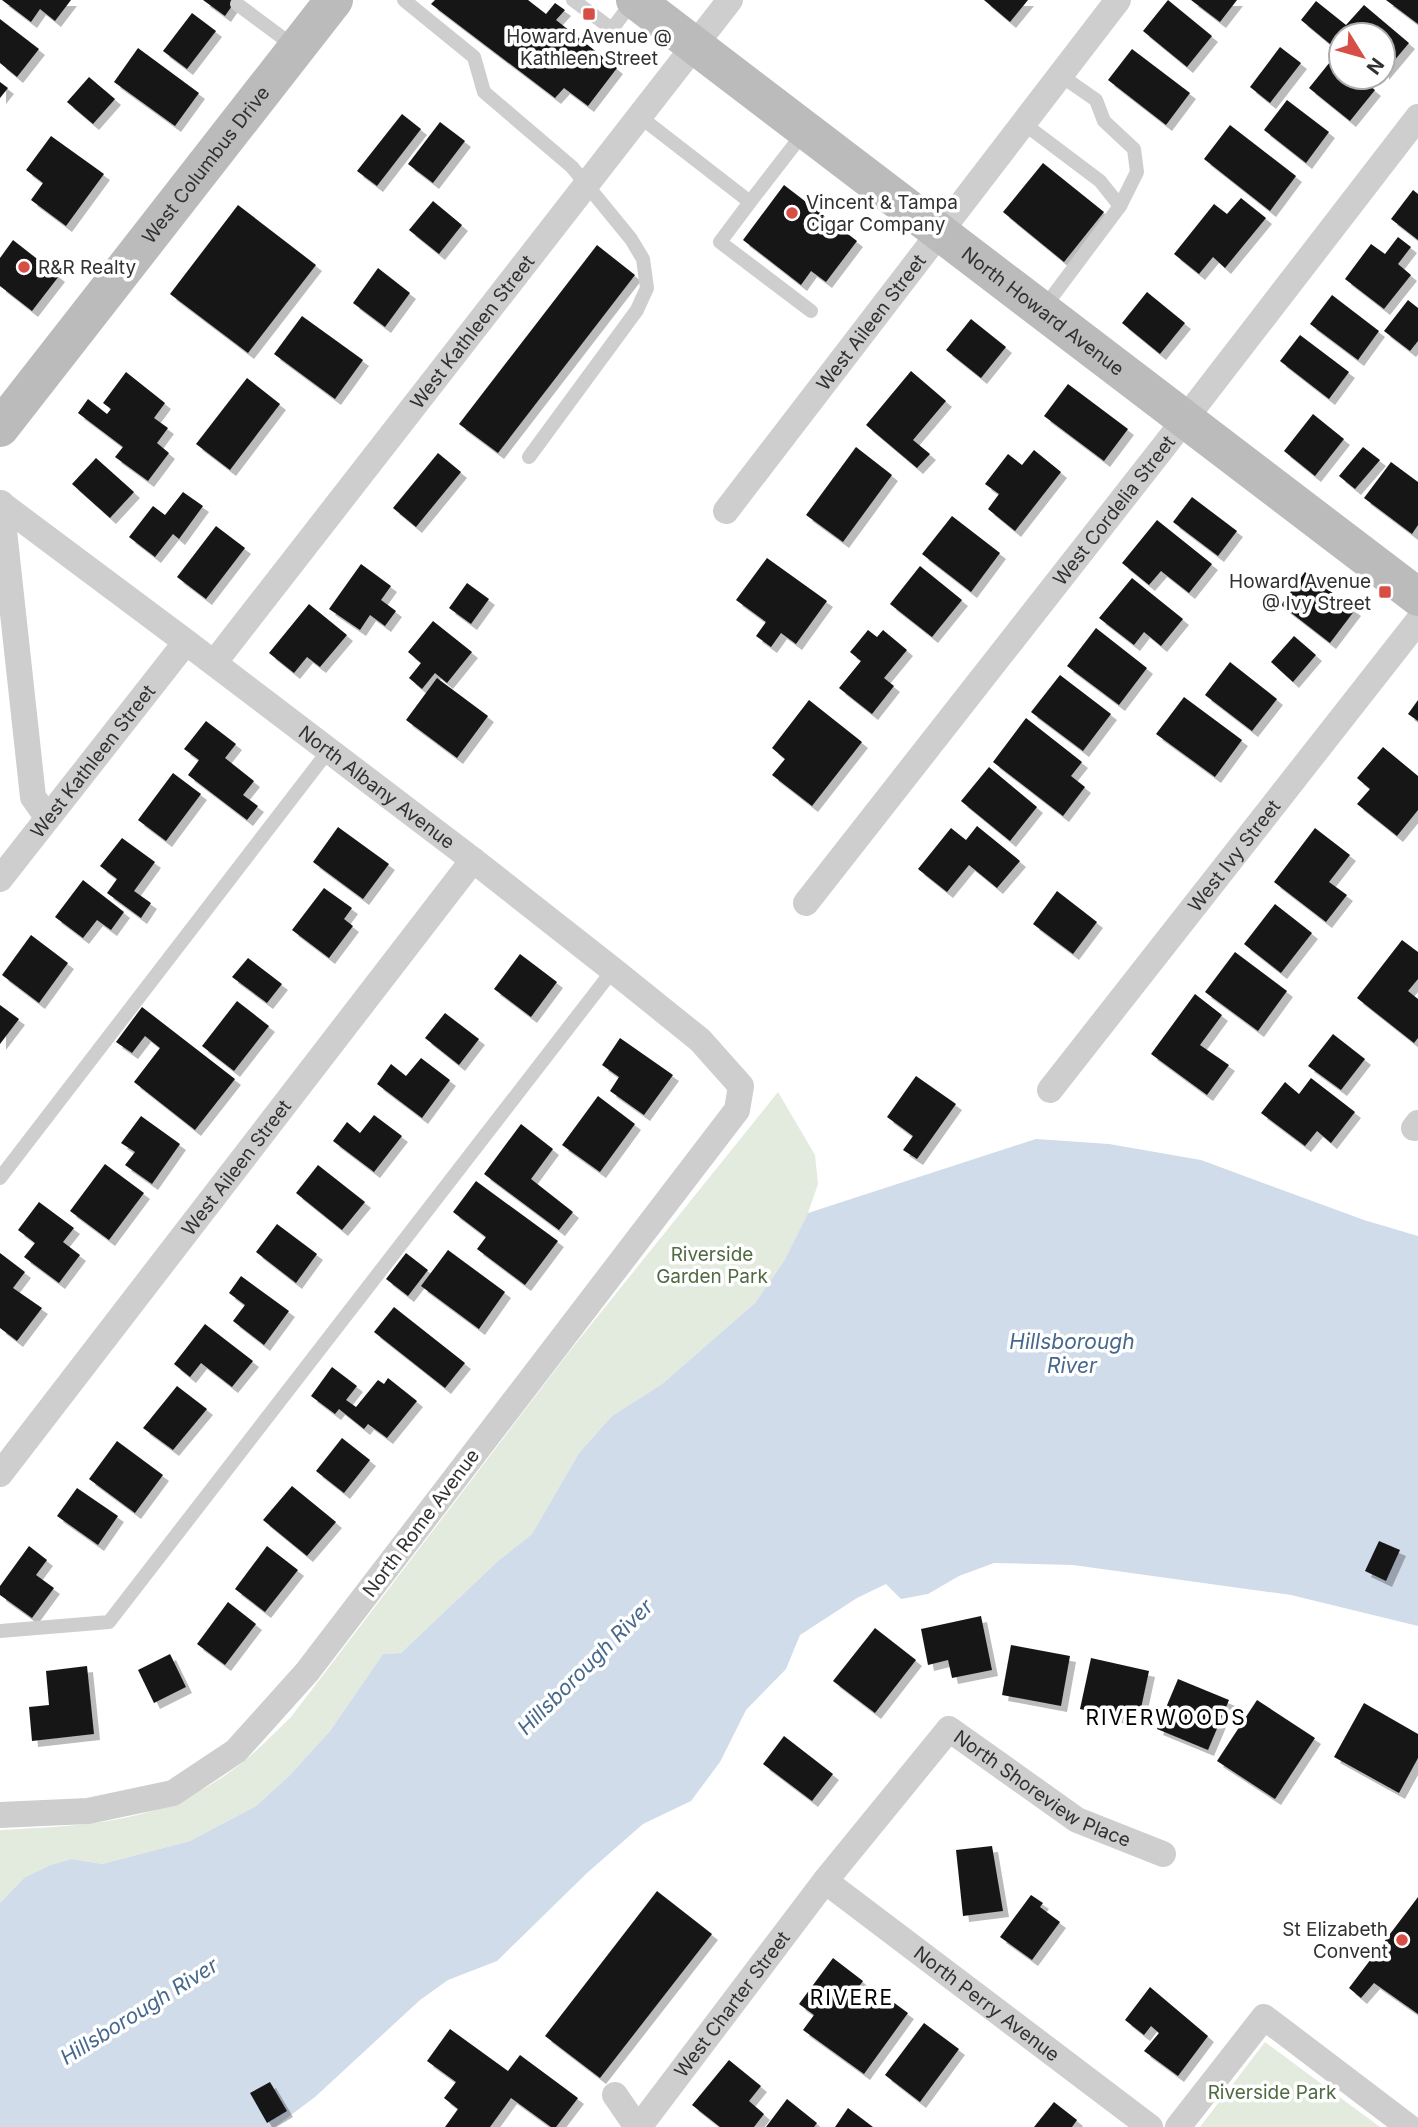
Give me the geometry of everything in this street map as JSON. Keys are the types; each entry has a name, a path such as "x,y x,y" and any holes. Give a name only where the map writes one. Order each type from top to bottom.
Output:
{"main road":[{"name":"West Columbus Drive","path":"0,428 334,0"},
{"name":"North Howard Avenue","path":"634,0 1418,597"}],"street":[{"name":"West Kathleen Street","path":"214,663 730,0"},
{"name":"West Aileen Street","path":"726,511 1118,0"},
{"name":"West Cordelia Street","path":"806,903 1418,117"},
{"name":"North Albany Avenue","path":"0,503 329,750 613,970 701,1040 741,1086"},
{"name":"North Albany Avenue","path":"0,503 33,797 47,817"},
{"name":"West Ivy Street","path":"1050,1090 1418,621"},
{"name":"West Kathleen Street","path":"0,879 187,642"},
{"name":"West Aileen Street","path":"0,1474 473,860"},
{"name":"North Rome Avenue","path":"0,1815 88,1811 173,1793 236,1751 307,1671 737,1110 741,1086"},
{"name":"North Shoreview Place","path":"825,1881 949,1729 1077,1820 1163,1854"},
{"name":"West Charter Street","path":"638,2127 825,1881"},
{"name":"North Perry Avenue","path":"825,1881 1150,2127"},
{"path":"1178,2127 1264,2017 1409,2127"},
{"path":"615,2095 638,2127"}],"lane":[{"path":"404,0 474,57 484,92 572,167 631,239 643,259 647,288 637,310 529,457"},
{"path":"573,0 612,29 634,0"},
{"path":"237,4 296,47"},
{"path":"1042,310 1120,206 1137,172 1134,149 1104,121 1096,100 1060,75"},
{"path":"639,116 750,202"},
{"path":"1023,123 1100,181 1120,206"},
{"path":"806,130 720,242 811,312"},
{"path":"0,1178 329,750"},
{"path":"0,1631 109,1622 613,970"}],"green space":[{"name":"Riverside Garden Park","path":"778,1092 815,1155 818,1184 808,1213 784,1261 755,1303 662,1384 612,1416 579,1453 532,1534 498,1561 401,1653 383,1654 330,1731 289,1776 256,1806 190,1841 102,1864 72,1859 24,1878 0,1903 0,1830 90,1824 146,1813 173,1804 200,1791 236,1768 291,1717 569,1352"},
{"name":"Riverside Park","path":"1265,2042 1380,2127 1200,2127"}],"water":[{"name":"Hillsborough River","path":"1036,1139 1109,1144 1201,1160 1364,1220 1418,1236 1418,1626 1291,1595 1073,1565 994,1563 959,1576 928,1594 901,1599 886,1584 857,1598 800,1635 786,1669 746,1710 720,1762 691,1801 643,1824 587,1873 497,1961 448,1980 420,2000 315,2097 275,2127 0,2127 0,1903 24,1878 51,1865 72,1859 102,1864 190,1841 256,1806 289,1776 330,1731 383,1654 401,1653 498,1561 532,1534 579,1453 612,1416 662,1384 755,1303 784,1261 808,1213"}],"building":[{"path":"2,0 71,0 55,21 40,9 31,22"},
{"path":"203,0 236,0 225,16"},
{"path":"435,0 528,0 546,14 555,3 565,10 556,20 617,68 588,106 564,88 555,98 431,4"},
{"path":"984,0 1028,0 1010,22"},
{"path":"1168,0 1212,36 1187,67 1143,31"},
{"path":"1191,0 1237,0 1220,22"},
{"path":"1386,0 1418,0 1418,24"},
{"path":"1316,1 1341,21 1327,21 1327,42 1301,20"},
{"path":"1364,5 1383,21 1350,21"},
{"path":"192,13 216,31 187,69 163,51"},
{"path":"0,19 39,49 17,77 0,63"},
{"path":"1397,33 1409,43 1397,57"},
{"path":"1280,47 1301,63 1270,103 1250,87"},
{"path":"138,48 199,93 175,126 114,82"},
{"path":"1132,49 1190,93 1166,125 1108,80"},
{"path":"1327,66 1327,91 1374,91 1350,121 1309,88"},
{"path":"89,77 115,99 93,124 67,102"},
{"path":"0,82 8,88 0,98"},
{"path":"1287,100 1329,132 1306,163 1264,130"},
{"path":"402,114 421,129 377,186 357,171"},
{"path":"440,122 465,141 433,183 408,164"},
{"path":"1230,125 1296,176 1270,211 1204,159"},
{"path":"51,136 104,174 66,226 31,200 43,183 26,170"},
{"path":"1043,163 1104,212 1064,262 1003,212"},
{"name":"Vincent & Tampa Cigar Company","path":"784,185 857,241 826,282 811,271 801,285 743,240"},
{"path":"1413,190 1418,194 1418,240 1391,219"},
{"path":"1241,198 1266,218 1225,268 1213,257 1199,274 1174,254 1214,204 1227,214"},
{"path":"433,201 462,225 439,254 409,230"},
{"path":"238,205 316,265 248,353 170,294"},
{"path":"1398,237 1411,247 1398,264 1411,275 1384,309 1345,279 1371,244 1385,254"},
{"name":"R&R Realty","path":"13,240 59,276 32,311 0,286 0,258"},
{"path":"597,245 635,275 498,453 459,424"},
{"path":"378,268 410,293 385,327 353,303"},
{"path":"1147,292 1185,323 1160,354 1122,323"},
{"path":"1332,295 1379,331 1358,360 1310,324"},
{"path":"1408,300 1418,308 1418,341 1410,351 1384,331"},
{"path":"302,316 363,360 335,399 274,354"},
{"path":"971,319 1006,347 981,378 946,350"},
{"path":"1300,335 1349,372 1329,399 1280,361"},
{"path":"911,371 946,401 913,440 930,454 917,468 866,425"},
{"path":"126,372 165,403 154,418 168,428 157,443 169,453 148,481 115,457 123,447 78,413 88,399 107,414 111,409 103,403"},
{"path":"247,378 280,404 230,470 196,444"},
{"path":"1068,384 1128,429 1104,461 1044,416"},
{"path":"1313,414 1344,439 1315,476 1284,451"},
{"path":"856,447 892,475 843,542 806,515"},
{"path":"1363,447 1380,460 1355,489 1339,476"},
{"path":"1034,450 1061,472 1015,531 988,509 999,494 985,484 1008,454 1022,465"},
{"path":"438,453 461,472 416,527 393,508"},
{"path":"96,458 134,492 110,518 72,484"},
{"path":"1391,462 1418,482 1418,525 1412,534 1364,498"},
{"path":"183,492 203,506 179,539 173,534 155,557 129,537 153,506 165,515"},
{"path":"1192,497 1237,531 1218,556 1173,522"},
{"path":"952,516 1000,553 971,592 922,554"},
{"path":"1157,520 1212,564 1189,593 1161,571 1149,585 1122,563"},
{"path":"216,526 245,548 206,599 177,577"},
{"path":"767,558 827,601 796,644 781,633 771,647 756,636 766,622 736,600"},
{"path":"361,564 391,586 381,600 396,611 385,626 370,615 360,630 329,609"},
{"path":"920,566 962,600 932,637 890,604"},
{"path":"1305,572 1355,610 1330,643 1281,605"},
{"path":"1132,578 1183,619 1161,646 1144,632 1134,645 1099,618"},
{"path":"467,583 489,599 471,624 449,608"},
{"path":"309,604 347,635 320,667 307,657 294,673 269,653"},
{"path":"433,621 472,652 447,683 435,673 422,689 409,678 421,663 408,652"},
{"path":"1096,628 1147,668 1119,705 1067,666"},
{"path":"868,630 877,637 883,630 907,650 884,678 894,686 872,714 839,688 861,661 850,652"},
{"path":"1294,636 1316,655 1293,682 1271,662"},
{"path":"1230,662 1277,699 1252,731 1205,695"},
{"path":"1060,675 1111,714 1083,751 1031,712"},
{"path":"437,678 488,716 457,758 406,720"},
{"path":"1184,697 1242,740 1215,777 1156,734"},
{"path":"809,700 862,742 812,806 772,775 785,759 772,748"},
{"path":"1418,700 1418,721 1408,714"},
{"path":"1026,718 1082,762 1071,776 1085,787 1063,816 993,762"},
{"path":"206,721 236,744 225,758 254,781 243,795 258,806 247,820 188,775 199,760 184,749"},
{"path":"1383,747 1418,776 1418,810 1397,836 1357,804 1370,789 1357,778"},
{"path":"989,767 1037,807 1010,841 961,801"},
{"path":"173,773 201,794 166,841 138,820"},
{"path":"977,826 1020,861 997,888 969,865 947,892 918,869 951,828 966,840"},
{"path":"338,827 389,864 363,899 313,862"},
{"path":"1315,828 1350,855 1329,882 1347,895 1326,922 1274,882"},
{"path":"122,838 155,862 134,891 151,903 141,918 107,893 117,879 100,866"},
{"path":"83,880 124,912 111,930 97,920 83,938 55,917"},
{"path":"324,888 352,908 344,919 353,926 329,958 292,930"},
{"path":"1057,891 1097,922 1073,954 1033,924"},
{"path":"1275,904 1312,933 1281,973 1244,944"},
{"path":"31,935 68,963 39,1003 2,975"},
{"path":"1402,940 1418,952 1418,979 1408,991 1418,999 1418,1038 1414,1043 1357,998"},
{"path":"1235,952 1287,991 1258,1031 1205,992"},
{"path":"520,954 557,982 531,1017 494,989"},
{"path":"248,958 282,984 267,1003 232,977"},
{"path":"1195,994 1222,1015 1200,1045 1229,1065 1207,1095 1151,1054"},
{"path":"237,1001 269,1026 234,1071 202,1046"},
{"path":"0,1005 19,1019 0,1044"},
{"path":"142,1007 235,1079 195,1130 134,1082 160,1048 145,1036 132,1053 116,1042"},
{"path":"445,1013 479,1039 459,1065 425,1038"},
{"path":"1333,1034 1365,1059 1341,1090 1308,1066"},
{"path":"620,1038 673,1075 644,1115 610,1091 619,1077 602,1065"},
{"path":"421,1058 450,1080 422,1118 377,1084 391,1064 406,1076"},
{"path":"916,1076 956,1104 917,1159 903,1150 913,1136 887,1117"},
{"path":"1311,1078 1355,1112 1331,1143 1317,1131 1305,1146 1261,1113 1285,1082 1299,1094"},
{"path":"598,1096 635,1124 600,1172 562,1145"},
{"path":"374,1115 402,1136 374,1172 333,1141 347,1122 360,1133"},
{"path":"141,1116 180,1144 152,1184 125,1165 135,1152 121,1143"},
{"path":"521,1124 553,1149 531,1179 573,1212 559,1230 484,1174"},
{"path":"105,1164 144,1193 109,1240 70,1211"},
{"path":"318,1165 365,1202 342,1230 296,1193"},
{"path":"476,1181 558,1241 525,1285 477,1249 486,1237 453,1212"},
{"path":"39,1202 74,1228 63,1242 80,1255 59,1283 24,1257 35,1243 18,1230"},
{"path":"277,1224 317,1254 296,1283 256,1252"},
{"path":"448,1250 505,1292 479,1329 421,1286"},
{"path":"0,1253 25,1272 13,1288 42,1308 17,1341 0,1328"},
{"path":"406,1253 428,1270 408,1296 386,1279"},
{"path":"241,1276 289,1311 264,1345 233,1321 245,1305 229,1293"},
{"path":"394,1307 465,1363 445,1388 374,1332"},
{"path":"205,1324 253,1361 232,1387 201,1363 190,1377 174,1364"},
{"path":"332,1367 357,1386 346,1400 356,1407 378,1380 384,1384 388,1378 417,1401 387,1438 368,1424 364,1429 339,1409 335,1414 311,1396"},
{"path":"177,1386 207,1409 173,1450 143,1428"},
{"path":"342,1438 370,1460 344,1493 316,1471"},
{"path":"117,1441 163,1475 135,1513 89,1479"},
{"path":"292,1486 336,1522 307,1556 263,1520"},
{"path":"77,1488 118,1516 98,1545 57,1516"},
{"path":"1379,1541 1400,1550 1386,1581 1365,1571"},
{"path":"29,1546 47,1560 36,1575 54,1588 32,1618 0,1595 0,1586"},
{"path":"267,1546 298,1570 265,1612 235,1589"},
{"path":"228,1602 256,1624 225,1665 197,1644"},
{"path":"981,1616 992,1670 952,1678 948,1660 928,1665 921,1629"},
{"path":"875,1628 916,1660 875,1713 833,1681"},
{"path":"1011,1645 1070,1656 1061,1706 1002,1695"},
{"path":"170,1654 186,1687 154,1703 138,1670"},
{"path":"1091,1658 1149,1671 1138,1722 1080,1709"},
{"path":"87,1666 94,1734 32,1741 29,1707 49,1705 46,1671"},
{"path":"1178,1679 1229,1700 1208,1750 1157,1729"},
{"path":"1257,1700 1315,1738 1275,1799 1217,1761"},
{"path":"1364,1703 1418,1734 1418,1758 1399,1793 1334,1757"},
{"path":"784,1736 833,1774 812,1801 763,1764"},
{"path":"992,1846 1003,1911 963,1916 956,1850"},
{"path":"657,1891 712,1934 600,2078 545,2036"},
{"path":"1031,1895 1043,1903 1040,1907 1060,1922 1032,1960 1000,1937"},
{"name":"St Elizabeth Convent","path":"1418,1897 1418,2014 1374,1983 1361,1998 1349,1988"},
{"path":"833,1958 863,1981 852,1996 867,2007 878,1991 908,2013 864,2074 803,2030 814,2015 799,2004"},
{"path":"1150,1987 1208,2036 1178,2076 1144,2051 1159,2033 1151,2026 1144,2035 1125,2020"},
{"path":"924,2023 959,2049 920,2102 885,2075"},
{"path":"450,2029 508,2071 520,2055 578,2098 556,2127 551,2127 511,2098 490,2127 445,2127 458,2109 444,2098 456,2082 427,2061"},
{"path":"729,2060 761,2086 749,2101 764,2114 754,2127 720,2127 692,2105"},
{"path":"270,2082 287,2111 267,2123 250,2093"},
{"path":"787,2099 817,2123 814,2127 766,2127"},
{"path":"1054,2102 1077,2120 1072,2127 1034,2127"},
{"path":"848,2108 873,2127 835,2127"}],"place":[{"name":"Howard Avenue @ Kathleen Street","path":"589,14"},
{"name":"Vincent & Tampa Cigar Company","path":"792,213"},
{"name":"R&R Realty","path":"24,267"},
{"name":"Howard Avenue @ Ivy Street","path":"1385,592"},
{"name":"St Elizabeth Convent","path":"1402,1940"}],"district":[{"name":"RIVERWOODS","path":"1166,1717"},
{"name":"RIVERE","path":"852,1997"}]}
